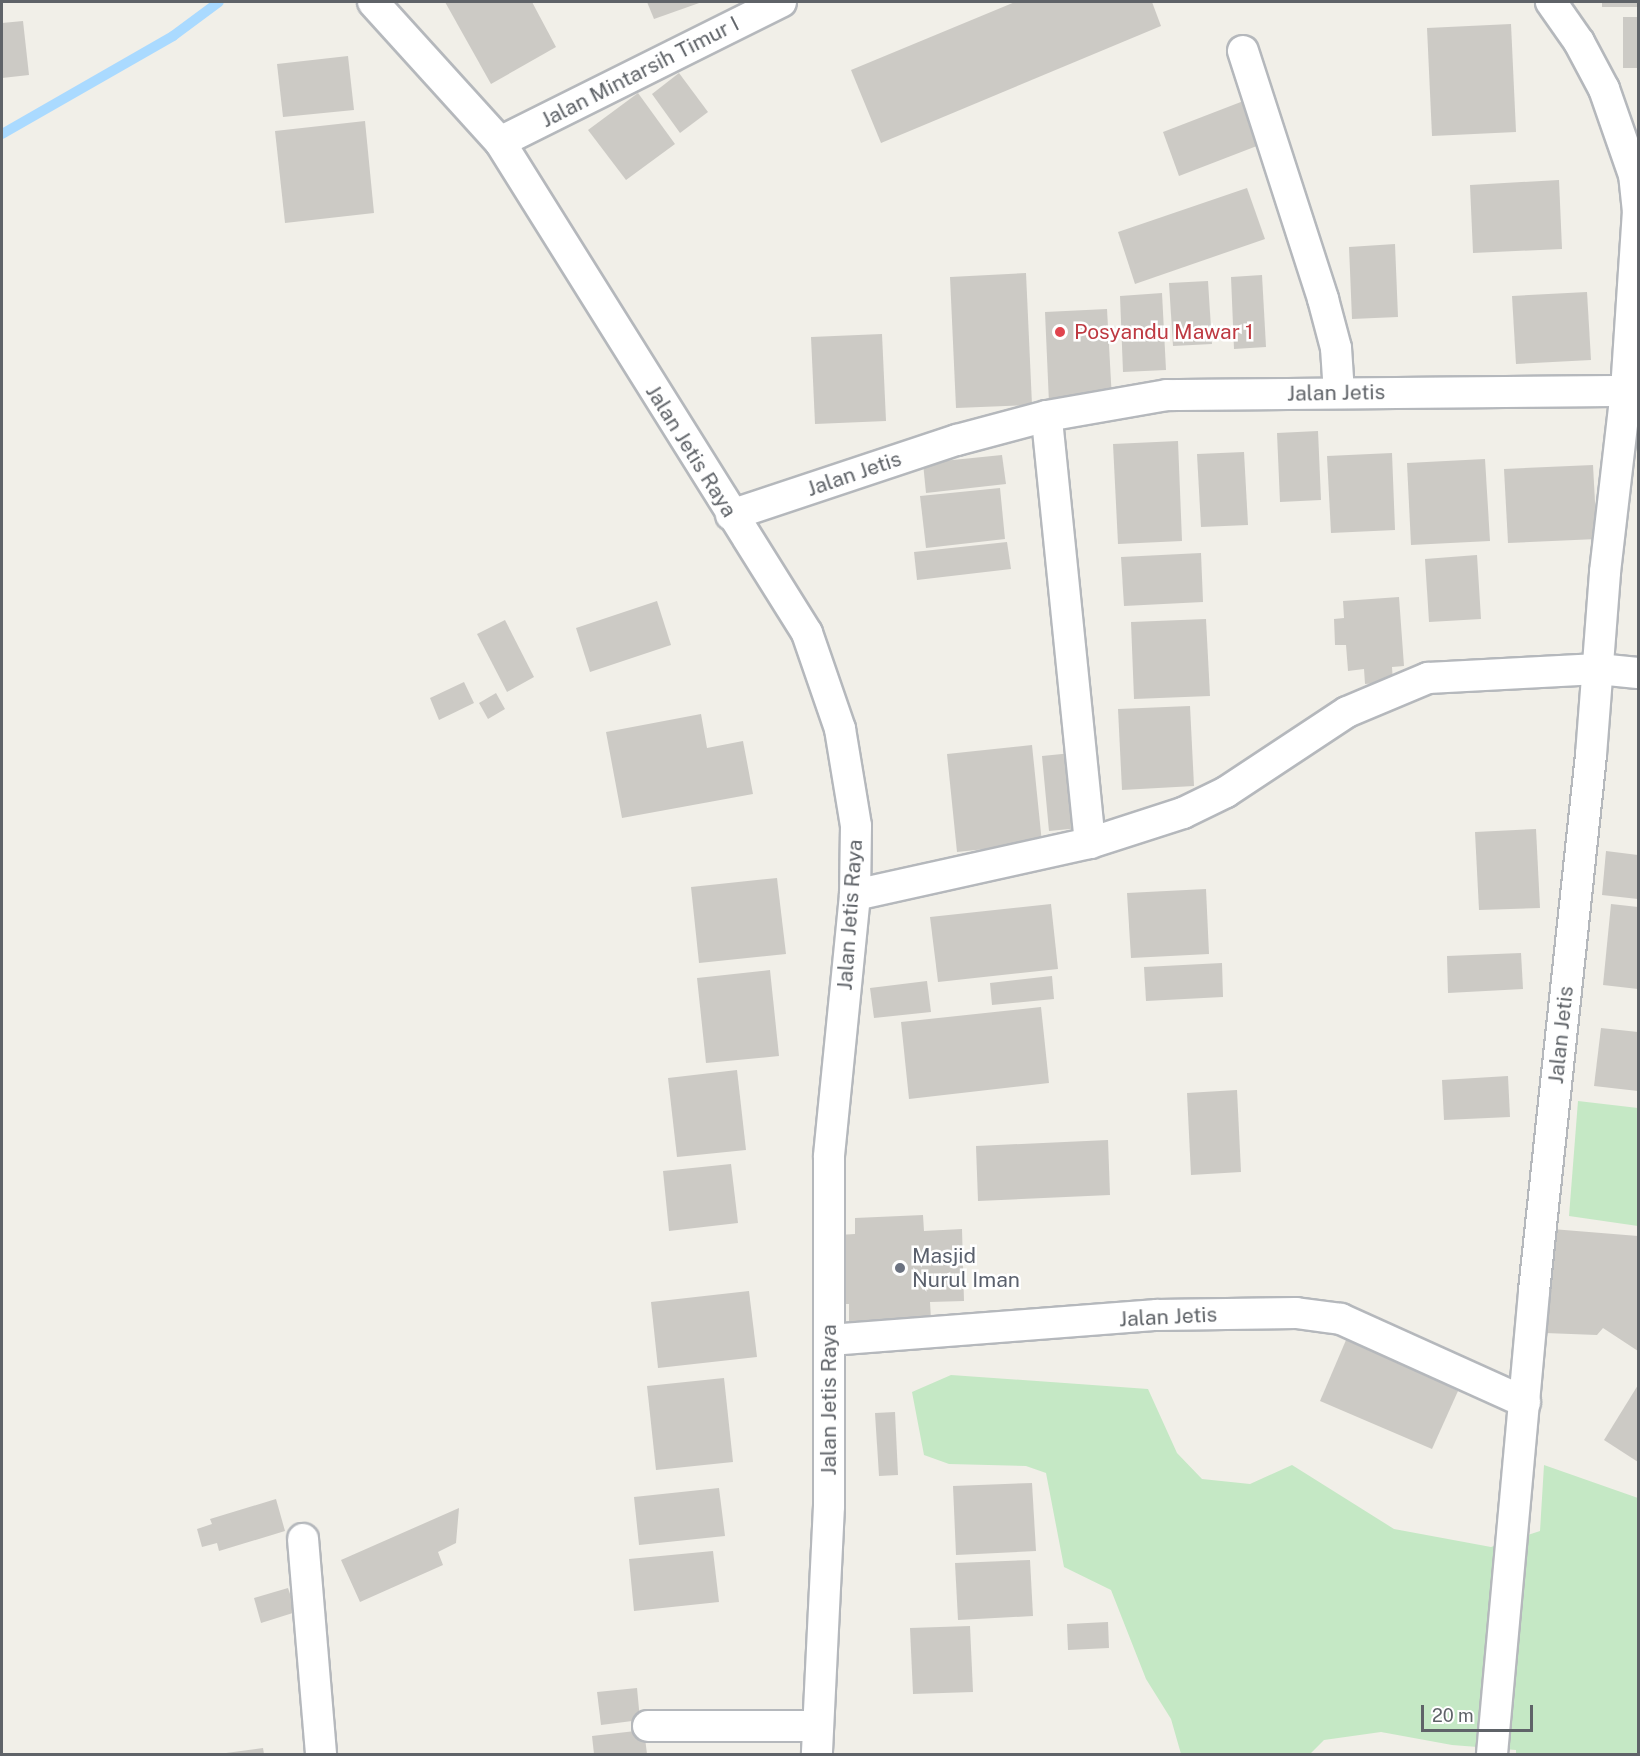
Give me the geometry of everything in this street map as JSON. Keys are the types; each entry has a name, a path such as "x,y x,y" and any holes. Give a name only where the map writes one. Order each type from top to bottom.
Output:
{"street":[{"name":"Jalan Jetis Raya","path":"373,2 500,142 731,515 807,633 840,729 856,826 855,895 829,1157 829,1506 816,1740"},
{"name":"Jalan Mintarsih Timur I","path":"500,142 781,2"},
{"name":"Jalan Jetis","path":"1492,1755 1626,391 1638,212 1634,175 1604,89 1579,42 1551,2"},
{"path":"1243,51 1323,299 1336,348 1339,393"},
{"name":"Jalan Jetis","path":"731,515 957,440 1047,416 1167,395 1626,391"},
{"path":"1047,416 1090,843"},
{"path":"855,895 1090,843 1191,809 1226,792 1347,712 1428,678 1598,669 1638,673"},
{"name":"Jalan Jetis","path":"830,1340 1157,1315 1296,1313 1341,1319 1525,1402"},
{"path":"303,1539 321,1755"},
{"path":"648,1726 816,1740"}],"green space":[{"path":"1578,1101 1638,1108 1638,1226 1569,1216"},
{"path":"951,1375 1148,1389 1177,1453 1202,1479 1250,1484 1292,1465 1394,1529 1491,1547 1540,1531 1544,1465 1638,1498 1638,1754 1516,1754 1516,1750 1452,1745 1381,1732 1324,1740 1310,1754 1181,1754 1171,1719 1146,1679 1111,1590 1064,1567 1046,1473 1026,1466 949,1464 924,1455 912,1392"}],"building":[{"path":"445,2 532,2 556,47 491,84"},
{"path":"647,2 702,2 654,19"},
{"path":"1015,2 1152,2 1161,26 881,143 851,70"},
{"path":"1602,2 1638,2 1638,7 1602,7"},
{"path":"1623,17 1638,17 1638,68 1623,68"},
{"path":"23,21 29,75 2,78 2,23"},
{"path":"1511,24 1516,132 1432,136 1427,28"},
{"path":"348,56 354,110 283,117 277,64"},
{"path":"679,73 708,112 680,133 652,94"},
{"path":"638,93 675,144 626,180 588,130"},
{"path":"1246,100 1262,144 1179,176 1163,132"},
{"path":"365,121 374,213 285,223 275,131"},
{"path":"1559,180 1562,249 1473,253 1470,185"},
{"path":"1247,188 1265,239 1135,284 1118,232"},
{"path":"1395,244 1398,317 1352,319 1349,247"},
{"path":"1026,273 1032,405 956,408 950,277"},
{"path":"1262,275 1266,347 1234,349 1231,277"},
{"path":"1208,281 1212,344 1173,346 1169,283"},
{"path":"1587,292 1591,360 1516,364 1512,296"},
{"path":"1162,293 1166,370 1123,372 1120,296"},
{"path":"1107,309 1112,400 1049,403 1045,312"},
{"path":"882,334 886,421 815,424 811,337"},
{"path":"1318,431 1321,500 1280,502 1277,433"},
{"path":"1178,441 1182,541 1118,544 1113,444"},
{"path":"1244,452 1248,525 1201,527 1197,454"},
{"path":"1392,453 1395,530 1331,533 1327,456"},
{"path":"1002,455 1006,484 926,493 923,463"},
{"path":"1485,459 1490,541 1411,545 1407,463"},
{"path":"1593,465 1597,539 1508,543 1504,469"},
{"path":"1000,488 1005,539 926,548 920,496"},
{"path":"1007,542 1011,569 917,580 914,552"},
{"path":"1201,553 1203,602 1124,606 1121,557"},
{"path":"1477,555 1481,619 1429,622 1425,559"},
{"path":"1399,597 1404,666 1392,667 1393,682 1365,684 1364,669 1348,671 1346,645 1335,645 1334,619 1344,618 1343,601"},
{"path":"657,601 671,645 590,672 576,628"},
{"path":"1206,619 1210,696 1134,699 1131,622"},
{"path":"505,620 534,677 507,692 477,634"},
{"path":"464,682 474,703 439,720 430,698"},
{"path":"496,693 505,709 488,719 479,703"},
{"path":"1190,706 1194,786 1122,790 1118,709"},
{"path":"701,714 707,748 743,741 753,794 622,818 606,732"},
{"path":"1032,745 1042,843 957,852 947,754"},
{"path":"1072,753 1080,828 1049,831 1042,756"},
{"path":"1536,829 1540,908 1479,910 1475,832"},
{"path":"1606,851 1638,855 1638,899 1602,895"},
{"path":"777,878 786,954 699,963 691,887"},
{"path":"1206,889 1209,954 1131,958 1127,893"},
{"path":"1051,904 1058,969 938,982 930,917"},
{"path":"1611,904 1638,907 1638,989 1603,985"},
{"path":"1521,953 1523,989 1448,993 1447,956"},
{"path":"1222,963 1223,997 1146,1001 1144,967"},
{"path":"770,970 779,1056 706,1063 697,978"},
{"path":"1052,976 1054,999 992,1005 990,983"},
{"path":"927,981 931,1012 874,1018 870,988"},
{"path":"1041,1007 1049,1083 909,1099 901,1022"},
{"path":"1601,1028 1638,1032 1638,1091 1594,1086"},
{"path":"737,1070 746,1150 677,1157 668,1078"},
{"path":"1508,1076 1510,1117 1444,1120 1442,1080"},
{"path":"1237,1090 1241,1172 1191,1175 1187,1093"},
{"path":"1108,1140 1110,1195 978,1201 976,1146"},
{"path":"731,1164 738,1223 669,1231 663,1171"},
{"name":"Masjid Nurul Iman","path":"923,1215 924,1231 962,1229 964,1301 930,1302 931,1320 849,1322 849,1304 838,1304 838,1235 855,1234 855,1218"},
{"path":"1552,1229 1638,1236 1638,1351 1603,1328 1597,1335 1545,1333"},
{"path":"749,1291 757,1357 658,1368 651,1302"},
{"path":"1349,1333 1458,1391 1432,1449 1320,1401"},
{"path":"724,1378 733,1462 656,1470 647,1386"},
{"path":"1638,1385 1638,1462 1604,1440"},
{"path":"895,1412 898,1475 879,1476 875,1413"},
{"path":"1032,1483 1036,1551 956,1555 953,1486"},
{"path":"719,1488 725,1536 639,1545 634,1497"},
{"path":"276,1499 285,1531 219,1551 217,1543 202,1547 197,1529 212,1524 210,1519"},
{"path":"459,1508 456,1543 438,1552 443,1565 360,1602 341,1560"},
{"path":"713,1551 719,1602 634,1611 629,1559"},
{"path":"1030,1560 1033,1616 958,1620 955,1563"},
{"path":"288,1588 296,1612 261,1623 254,1598"},
{"path":"1108,1622 1109,1648 1068,1650 1067,1624"},
{"path":"970,1626 973,1692 913,1694 910,1628"},
{"path":"637,1688 640,1720 601,1725 597,1692"},
{"path":"644,1730 647,1754 594,1754 592,1736"},
{"path":"263,1748 264,1754 226,1754 226,1753"}],"waterway":[{"path":"2,134 173,36 219,2"}],"place":[{"name":"Posyandu Mawar 1","path":"1060,332"},
{"name":"Masjid Nurul Iman","path":"900,1268"}]}
